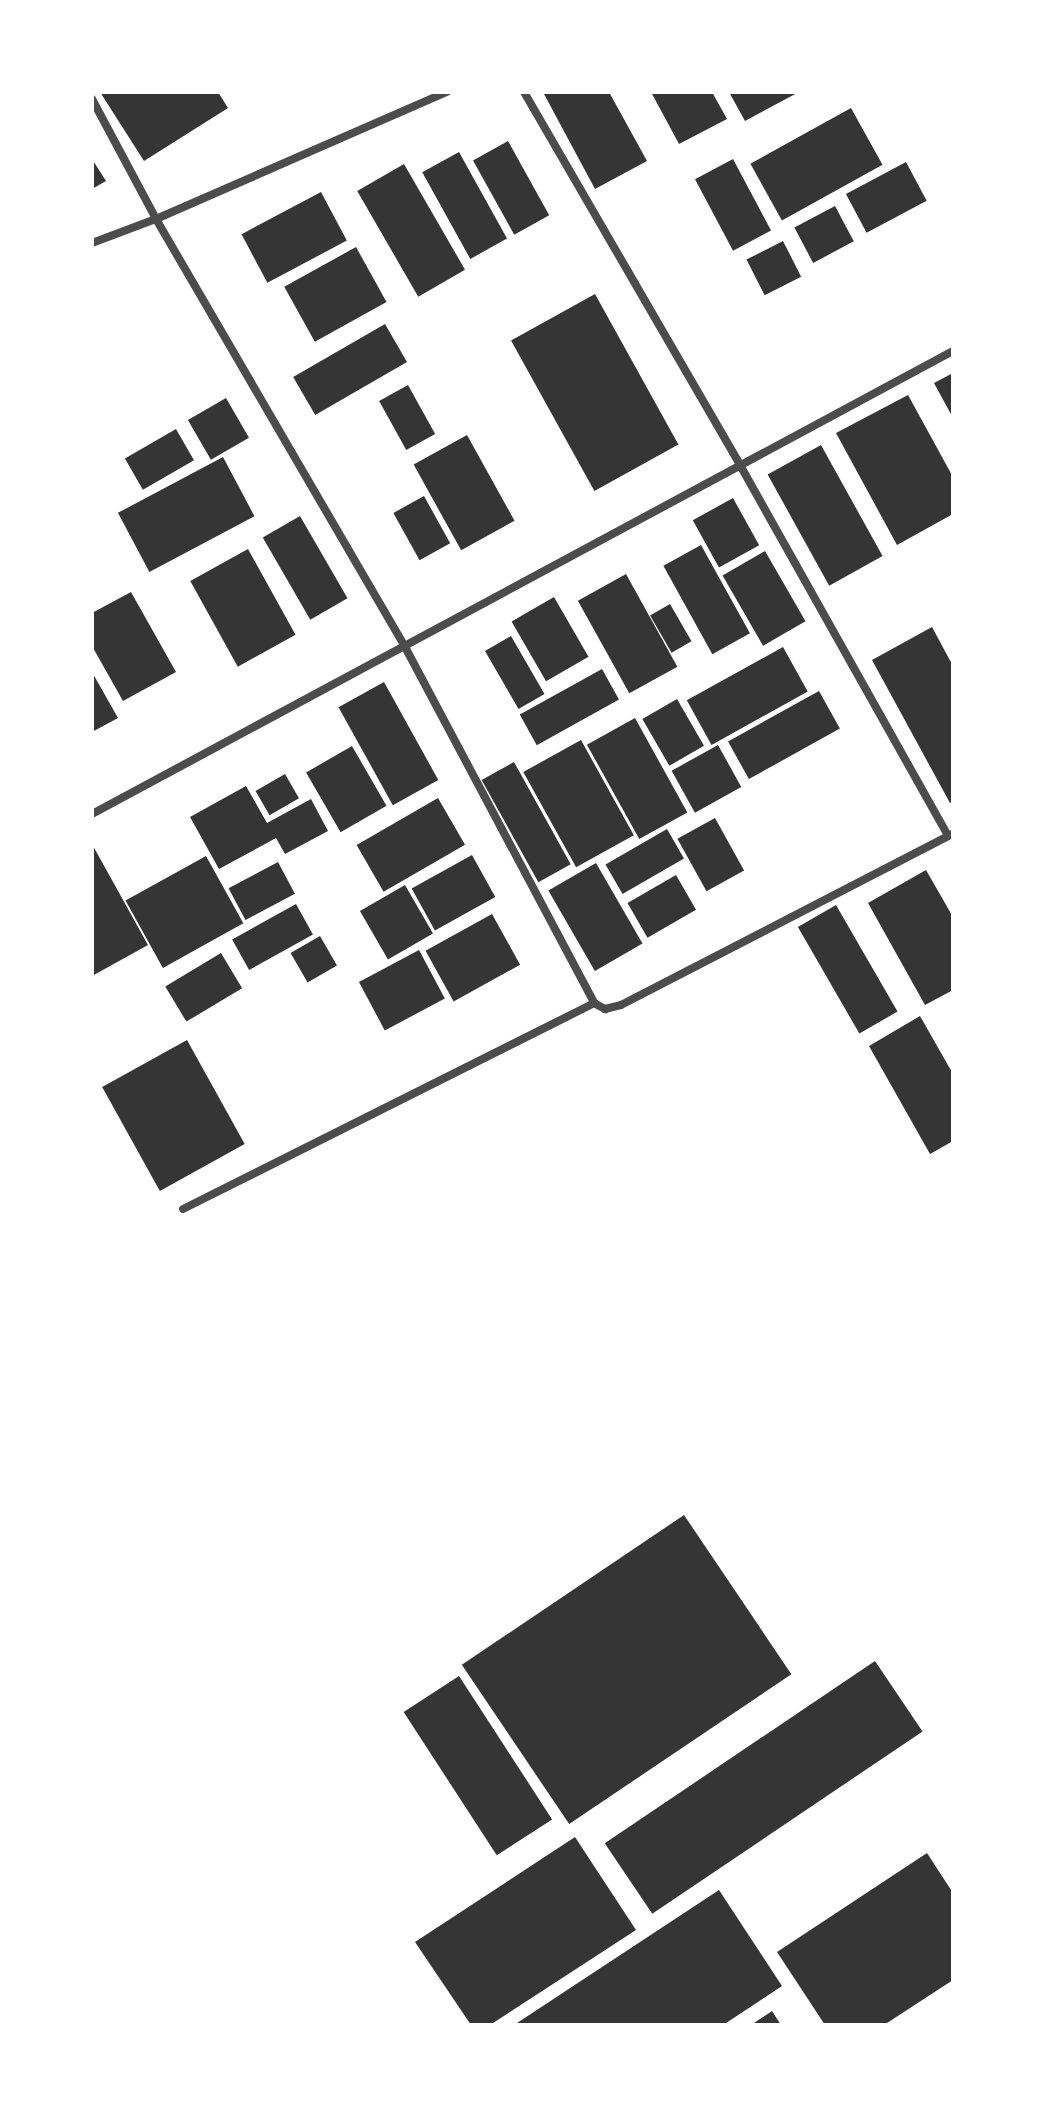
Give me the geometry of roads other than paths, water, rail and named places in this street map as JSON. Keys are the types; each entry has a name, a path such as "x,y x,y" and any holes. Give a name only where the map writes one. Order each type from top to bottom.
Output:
{"street":[{"path":"92,243 156,219 447,92"},
{"path":"92,99 156,219 404,645 594,1003 605,1009 621,1005 950,835 524,92"},
{"path":"92,814 953,351"},
{"path":"183,1209 594,1003"}]}
